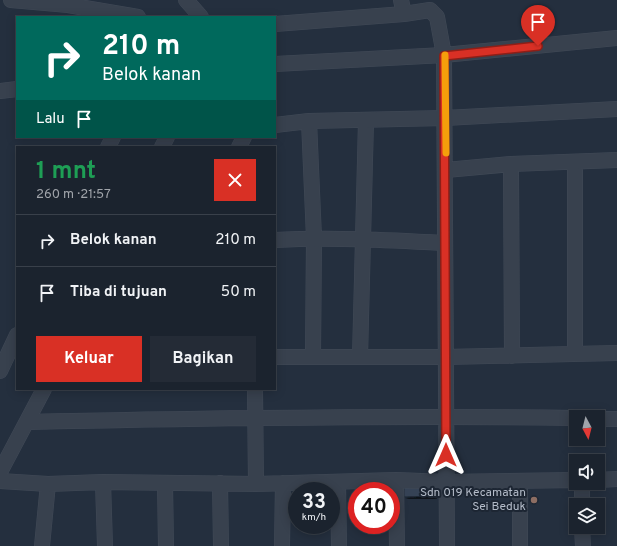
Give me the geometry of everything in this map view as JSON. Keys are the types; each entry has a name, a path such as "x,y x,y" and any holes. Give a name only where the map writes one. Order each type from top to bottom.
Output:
{"street":[{"path":"11,0 69,2 133,16"},
{"path":"186,0 200,16"},
{"path":"276,24 402,7 430,10 437,17 444,56 446,170 444,243 447,546"},
{"path":"276,64 444,56 617,38"},
{"path":"0,91 16,89"},
{"path":"276,125 309,121 366,121 617,110"},
{"path":"309,121 314,238 313,357"},
{"path":"360,357 366,121"},
{"path":"446,170 511,164 617,160"},
{"path":"575,162 575,353"},
{"path":"511,164 512,356"},
{"path":"276,240 314,238 444,243"},
{"path":"0,371 16,337"},
{"path":"276,357 446,357 617,353"},
{"path":"0,472 43,390"},
{"path":"255,390 256,484"},
{"path":"27,422 256,417 446,416 569,418"},
{"path":"605,418 617,419"},
{"path":"605,480 617,479"},
{"path":"0,480 48,484 103,482 256,484 288,483"},
{"path":"396,480 397,546"},
{"path":"338,482 396,480 447,482 569,480"},
{"path":"520,481 520,546"},
{"path":"103,482 105,546"},
{"path":"165,483 166,546"},
{"path":"220,483 221,546"},
{"path":"282,483 282,546"},
{"path":"42,546 48,484"},
{"path":"339,534 339,546"},
{"path":"582,534 583,546"}],"building":[{"path":"404,481 434,484 433,496 404,497"}],"slow traffic":[{"path":"445,55 446,153"}],"place":[{"name":"Sdn 019 Kecamatan Sei Beduk","path":"534,500"}],"route":[{"path":"446,455 444,243 446,170 444,56 538,46"}]}
